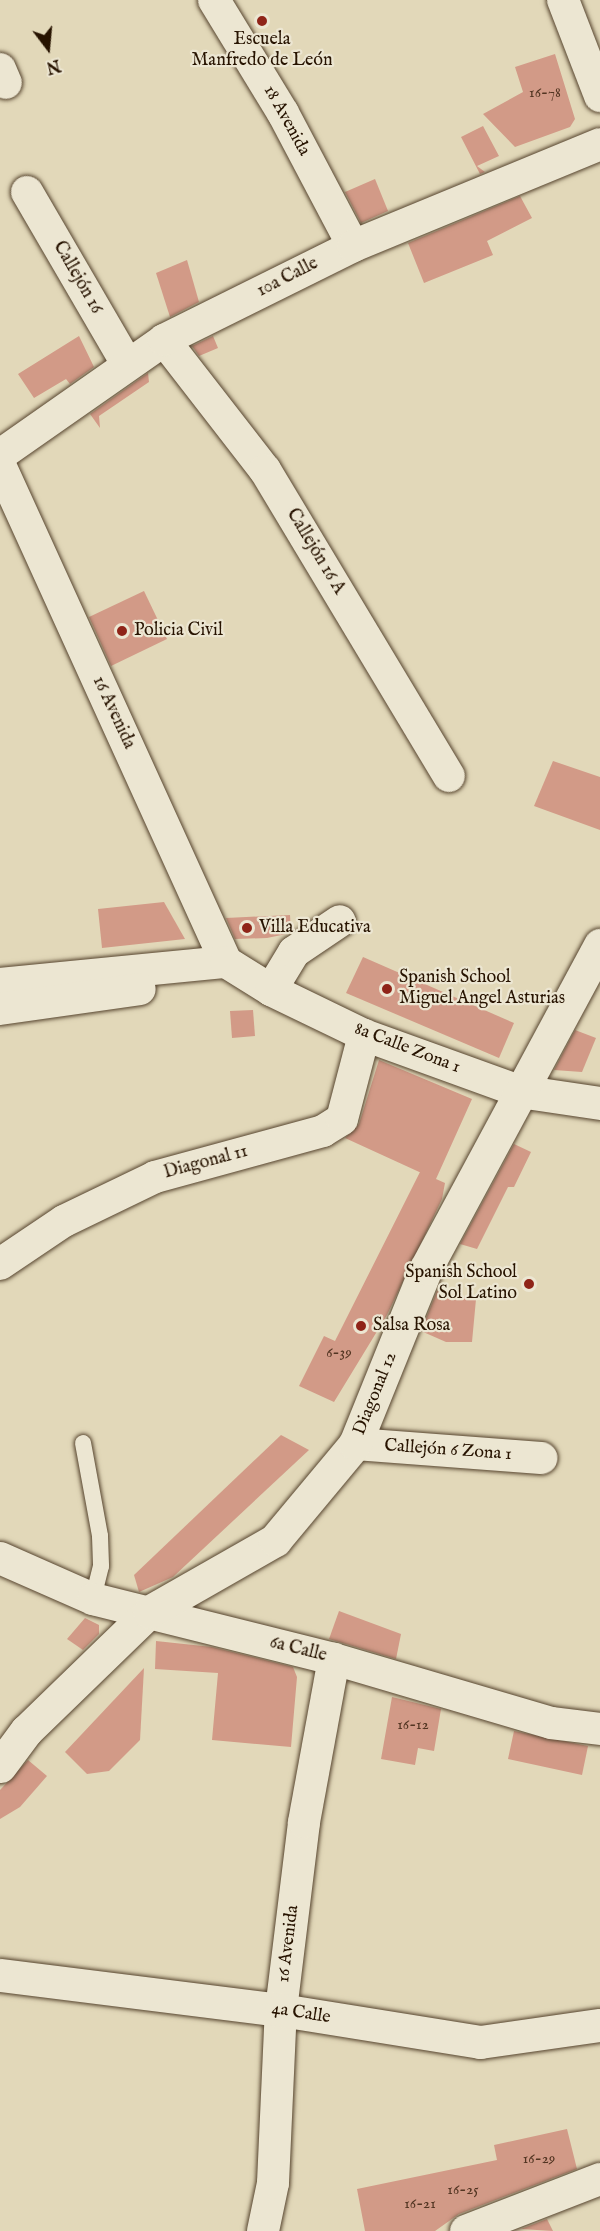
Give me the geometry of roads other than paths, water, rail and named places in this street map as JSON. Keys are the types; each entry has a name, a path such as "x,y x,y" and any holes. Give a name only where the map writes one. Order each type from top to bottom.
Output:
{"main road":[{"name":"Diagonal 12","path":"0,1766 13,1732 149,1612 275,1540 355,1444 426,1268 519,1091 600,945"},
{"name":"8a Calle Zona 1","path":"519,1091 600,1103"},
{"name":"4a Calle","path":"0,1975 281,2010 480,2042 600,2025"}],"street":[{"name":"18 Avenida","path":"214,0 283,113 353,246"},
{"path":"563,0 600,96"},
{"name":"10a Calle","path":"3,450 164,340 353,246 600,144"},
{"name":"Callejón 16","path":"27,192 127,364"},
{"name":"Callejón 16 A","path":"164,340 265,470 449,776"},
{"name":"16 Avenida","path":"3,450 226,962"},
{"path":"271,990 294,952 340,921"},
{"path":"0,984 226,962"},
{"path":"0,1009 134,991 226,962"},
{"name":"8a Calle Zona 1","path":"226,962 271,990 364,1035 519,1091"},
{"name":"Diagonal 11","path":"0,1264 64,1221 155,1177 323,1131 342,1119 364,1035"},
{"name":"Callejón 6 Zona 1","path":"355,1444 541,1458"},
{"name":"6a Calle","path":"0,1558 93,1599 334,1659 551,1723 600,1729"},
{"name":"16 Avenida","path":"263,2231 273,2183 281,2010 304,1822 334,1659"},
{"path":"466,2231 600,2179"}],"lane":[{"path":"83,1443 100,1536 101,1566 93,1599"}],"place":[{"name":"Escuela Manfredo de León","path":"262,21"},
{"name":"Policia Civil","path":"122,631"},
{"name":"Villa Educativa","path":"247,928"},
{"name":"Spanish School Miguel Angel Asturias","path":"387,989"},
{"name":"Spanish School Sol Latino","path":"529,1284"},
{"name":"Salsa Rosa","path":"361,1326"}]}
